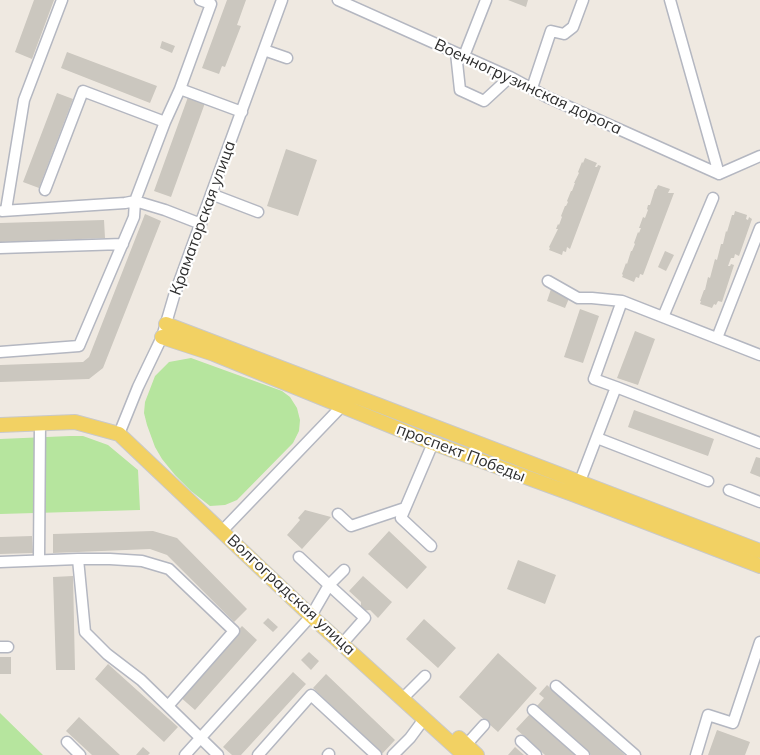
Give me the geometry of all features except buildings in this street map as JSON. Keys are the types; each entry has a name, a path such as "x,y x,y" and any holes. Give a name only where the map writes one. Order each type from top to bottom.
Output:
{"main road":[{"path":"164,330 344,392 578,489 760,551"},
{"name":"проспект Победы","path":"164,330 214,354 341,407 433,443 578,489 760,566"},
{"path":"341,407 344,392"},
{"path":"0,425 75,422 119,434"},
{"name":"Волгоградская улица","path":"119,434 405,695 424,719 465,750"},
{"path":"405,695 465,750 477,755"}],"street":[{"path":"62,0 24,100 3,211 135,201 201,224"},
{"path":"0,352 79,346 134,217 135,201 211,4 200,0"},
{"name":"Краматорская улица","path":"119,434 164,330 174,296 282,0"},
{"path":"486,0 460,55 460,90 484,101 510,77"},
{"path":"532,88 551,32 564,34 573,27 583,0"},
{"path":"670,0 719,174 760,156"},
{"name":"Военногрузинская дорога","path":"341,1 719,174"},
{"path":"264,50 286,58"},
{"path":"180,89 242,112"},
{"path":"45,190 83,91 165,122"},
{"path":"211,194 258,212"},
{"path":"663,318 713,198"},
{"path":"717,338 760,228"},
{"path":"0,248 123,244"},
{"path":"548,281 578,298 622,301 760,355"},
{"path":"622,301 594,379 760,443"},
{"path":"578,489 616,387"},
{"path":"225,529 341,407"},
{"path":"39,560 40,423"},
{"path":"597,438 708,481"},
{"path":"431,546 401,518 433,443"},
{"path":"729,490 760,502"},
{"path":"338,514 351,526 405,508"},
{"path":"299,558 365,618 345,640"},
{"path":"78,559 85,632 107,654 141,680 218,755"},
{"path":"0,562 110,559 142,561 169,569 234,631 168,706"},
{"path":"185,755 314,612 329,585 344,570"},
{"path":"696,755 708,716 733,723 760,642"},
{"path":"405,695 425,676"},
{"path":"556,686 635,755"},
{"path":"258,755 311,695 376,755"},
{"path":"533,710 584,755"},
{"path":"393,755 424,719"},
{"path":"465,750 484,725"},
{"path":"521,741 536,755"},
{"path":"67,742 80,755"}],"green space":[{"path":"191,358 282,391 290,397 297,408 300,420 299,431 293,443 237,500 225,505 210,506 175,475 155,447 144,413 145,402 155,376 169,362"},
{"path":"83,436 108,445 138,470 140,510 0,514 0,439"},
{"path":"0,713 43,755 0,755"}]}
